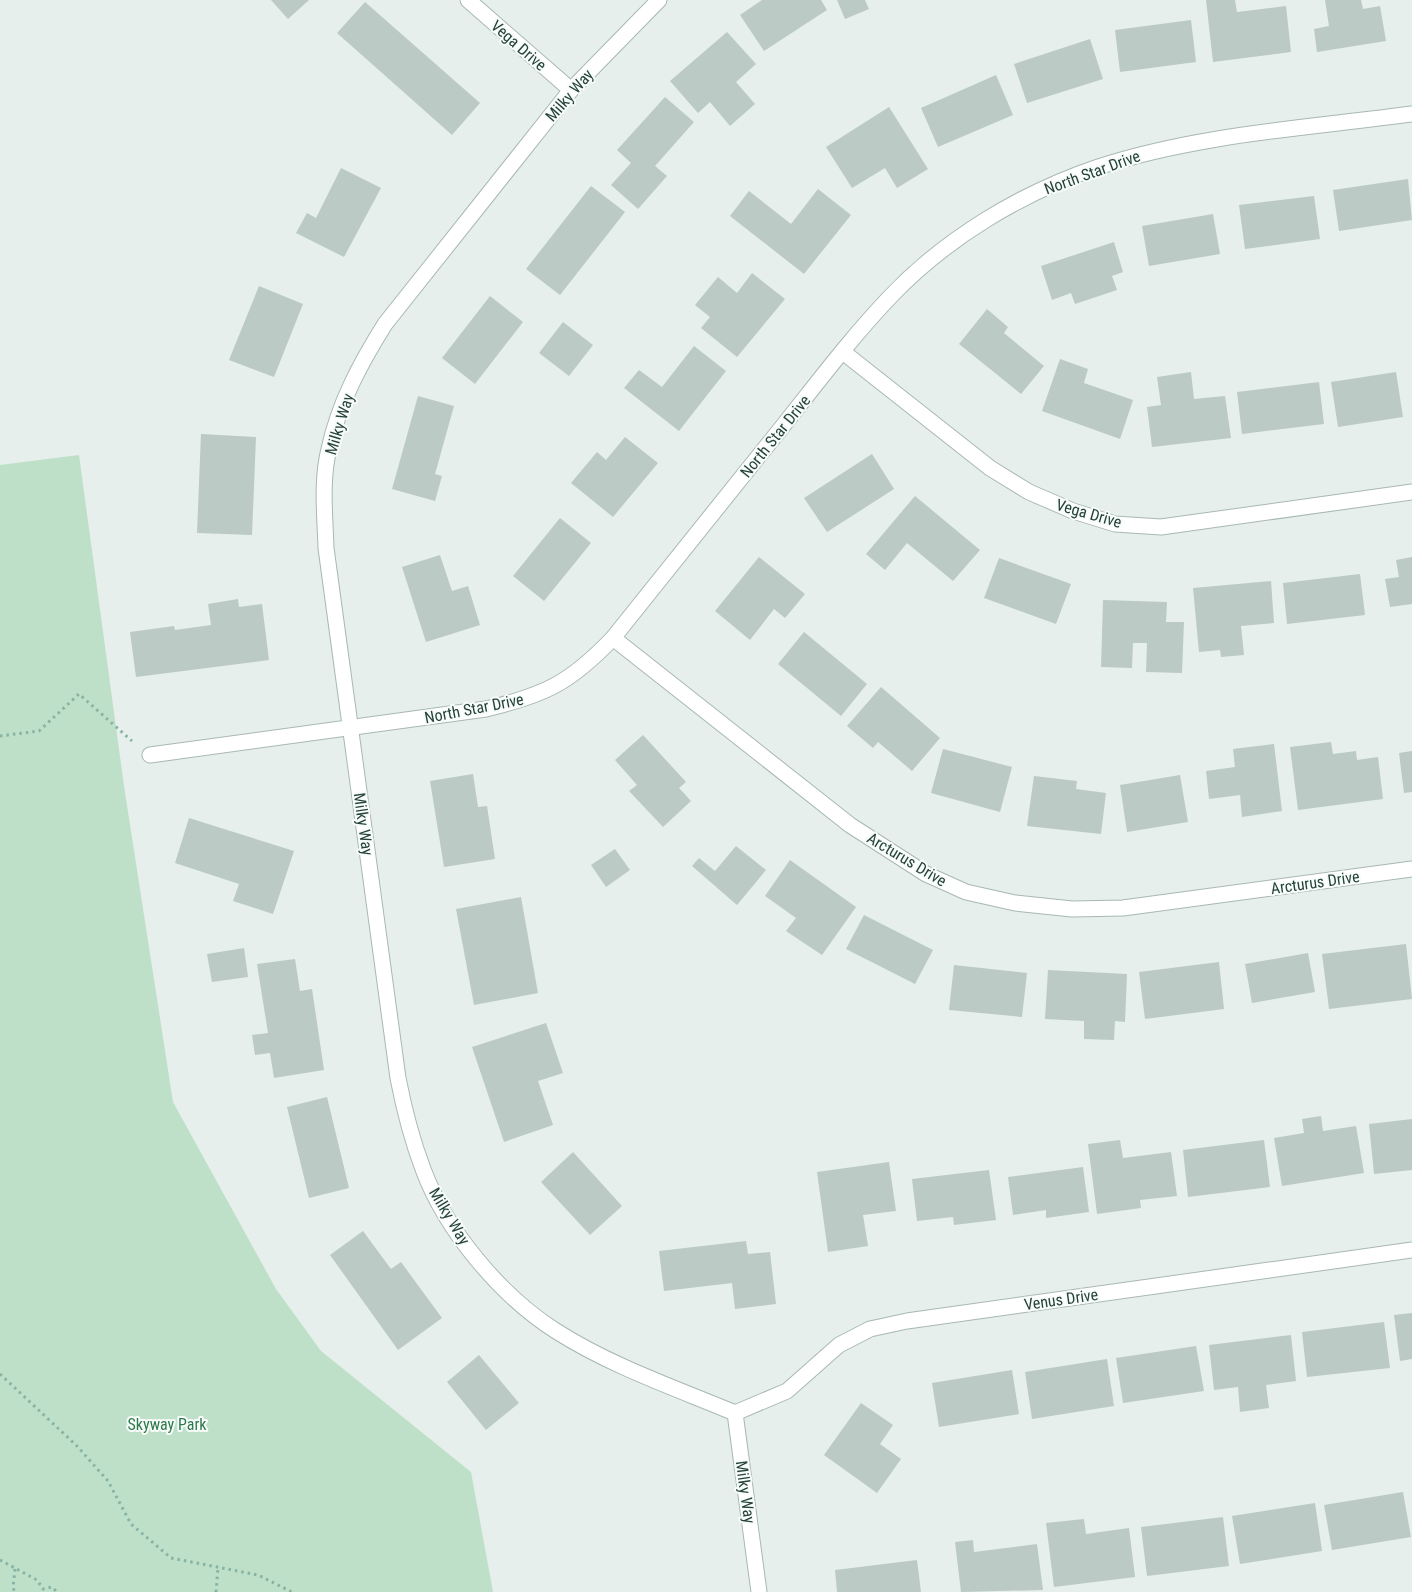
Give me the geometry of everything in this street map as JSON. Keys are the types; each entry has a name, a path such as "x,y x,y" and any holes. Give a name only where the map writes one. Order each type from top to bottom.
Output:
{"street":[{"name":"Vega Drive","path":"468,0 571,90"},
{"name":"Milky Way","path":"659,0 571,90 385,324 360,363 342,405 328,450 325,497 326,540 398,1078 407,1121 423,1171 445,1213 477,1260 507,1292 556,1331 609,1360 735,1413 759,1592"},
{"name":"North Star Drive","path":"150,755 351,729 486,708 527,699 554,687 587,666 613,638 843,352 891,296 928,263 968,232 1010,205 1052,185 1097,167 1150,152 1192,143 1412,114"},
{"name":"Vega Drive","path":"843,352 990,468 1029,492 1073,512 1115,524 1161,527 1412,492"},
{"name":"Arcturus Drive","path":"613,638 850,825 926,874 966,892 1015,904 1072,909 1123,908 1412,869"},
{"name":"Venus Drive","path":"735,1413 786,1391 839,1345 870,1329 907,1321 1412,1250"}],"path":[{"path":"0,736 39,732 79,694 150,755"},
{"path":"0,1374 76,1446 108,1481 131,1524 172,1558 258,1575 292,1592"},
{"path":"0,1560 37,1580 44,1589 52,1588 57,1592"},
{"path":"216,1592 218,1568"},
{"path":"15,1569 13,1588 15,1592"}],"green space":[{"name":"Skyway Park","path":"79,455 124,786 173,1102 276,1289 321,1351 471,1472 493,1592 0,1592 0,465"}],"building":[{"path":"271,0 309,0 288,19"},
{"path":"762,0 821,0 827,10 764,51 740,15"},
{"path":"837,0 865,0 869,9 845,19"},
{"path":"1206,0 1235,0 1237,12 1286,6 1291,52 1213,62"},
{"path":"1325,0 1361,0 1363,9 1380,6 1386,41 1317,52 1314,29 1329,26"},
{"path":"365,2 480,103 452,135 337,33"},
{"path":"1191,20 1196,62 1120,72 1115,30"},
{"path":"727,32 756,64 736,82 755,104 730,126 710,102 698,113 670,81"},
{"path":"1090,39 1103,79 1027,103 1014,64"},
{"path":"996,75 1013,115 938,147 921,108"},
{"path":"665,97 694,122 655,166 667,176 638,209 611,185 631,163 617,150"},
{"path":"889,107 928,169 897,188 885,168 852,188 826,147"},
{"path":"341,168 381,188 344,257 296,233 307,213 316,218"},
{"path":"1408,179 1412,220 1339,231 1333,190"},
{"path":"591,186 625,212 560,295 526,269"},
{"path":"818,189 851,215 804,274 730,216 749,191 791,224"},
{"path":"1314,196 1320,239 1245,249 1239,205"},
{"path":"1213,214 1220,254 1149,266 1142,226"},
{"path":"1114,242 1123,272 1112,276 1117,290 1075,304 1071,293 1052,300 1041,266"},
{"path":"752,273 785,299 737,357 701,328 710,317 695,305 718,277 737,293"},
{"path":"259,286 303,304 274,377 229,360"},
{"path":"490,296 523,322 475,384 442,358"},
{"path":"987,309 1008,327 1004,333 1044,366 1021,394 959,344"},
{"path":"563,322 593,345 569,376 539,353"},
{"path":"694,346 726,371 679,431 624,388 639,370 662,387"},
{"path":"1060,359 1088,369 1084,383 1133,400 1120,439 1042,411"},
{"path":"1191,372 1194,399 1225,396 1231,438 1152,447 1147,407 1161,405 1157,377"},
{"path":"1396,372 1403,417 1338,427 1331,382"},
{"path":"1319,382 1324,424 1242,434 1237,392"},
{"path":"418,396 454,406 435,474 442,476 435,501 392,489"},
{"path":"201,434 256,437 252,535 197,533"},
{"path":"625,437 658,463 613,517 571,483 597,452 606,460"},
{"path":"872,454 894,489 827,532 804,498"},
{"path":"915,496 980,550 953,581 907,543 885,570 866,554"},
{"path":"560,518 591,543 544,601 513,576"},
{"path":"440,555 452,591 468,586 480,625 426,642 402,567"},
{"path":"759,557 805,594 785,618 774,609 750,640 715,611"},
{"path":"1412,557 1412,604 1390,607 1385,579 1399,577 1396,560"},
{"path":"999,558 1071,584 1056,624 984,598"},
{"path":"1360,574 1365,615 1287,624 1283,583"},
{"path":"1271,581 1274,623 1241,626 1244,655 1221,657 1220,650 1199,652 1193,588"},
{"path":"238,599 239,607 262,604 269,660 136,677 130,632 174,626 175,630 211,625 208,604"},
{"path":"1103,600 1167,602 1166,622 1184,622 1182,673 1146,672 1147,643 1133,643 1132,668 1101,667"},
{"path":"804,632 867,684 841,716 778,664"},
{"path":"881,687 940,738 912,771 878,742 873,748 847,726"},
{"path":"643,735 686,782 679,788 691,801 663,827 629,791 637,785 615,760"},
{"path":"1331,742 1333,754 1356,751 1357,760 1378,757 1383,799 1298,810 1290,747"},
{"path":"1274,744 1282,811 1242,817 1240,795 1209,799 1206,771 1235,767 1233,749"},
{"path":"943,749 1012,767 1000,812 931,793"},
{"path":"1412,751 1412,792 1404,793 1399,753"},
{"path":"473,774 478,807 487,806 495,859 444,867 430,781"},
{"path":"1180,775 1188,822 1127,832 1120,785"},
{"path":"1034,776 1077,781 1076,789 1106,793 1101,834 1027,826"},
{"path":"189,818 294,851 273,914 233,901 239,884 175,863"},
{"path":"736,846 766,870 737,905 692,866 699,858 715,871"},
{"path":"615,849 630,870 606,887 591,865"},
{"path":"790,860 856,907 822,955 786,931 796,918 765,896"},
{"path":"521,897 538,993 474,1005 456,909"},
{"path":"864,915 933,950 915,984 846,949"},
{"path":"1406,944 1412,999 1329,1009 1322,954"},
{"path":"244,948 248,977 212,982 207,954"},
{"path":"1308,953 1315,992 1252,1003 1245,964"},
{"path":"295,959 300,991 312,989 324,1070 274,1078 270,1053 255,1055 252,1035 268,1033 257,964"},
{"path":"1219,962 1224,1009 1145,1019 1139,972"},
{"path":"954,965 1027,973 1022,1017 949,1010"},
{"path":"1048,970 1127,974 1125,1022 1115,1021 1114,1040 1084,1039 1084,1021 1045,1019"},
{"path":"546,1023 563,1073 538,1081 553,1125 504,1142 472,1047"},
{"path":"327,1097 349,1188 309,1198 287,1107"},
{"path":"1321,1116 1323,1131 1356,1126 1364,1173 1282,1186 1274,1138 1304,1133 1302,1119"},
{"path":"1412,1119 1412,1170 1374,1174 1369,1124"},
{"path":"1120,1140 1123,1158 1171,1152 1177,1196 1140,1200 1141,1208 1097,1214 1088,1144"},
{"path":"1264,1140 1270,1187 1188,1197 1183,1150"},
{"path":"573,1152 622,1206 590,1235 541,1182"},
{"path":"889,1162 896,1211 863,1215 868,1246 828,1252 817,1172"},
{"path":"1083,1167 1089,1212 1046,1218 1046,1210 1013,1215 1008,1177"},
{"path":"989,1170 996,1220 954,1225 953,1217 917,1221 912,1179"},
{"path":"363,1231 391,1269 401,1262 442,1318 398,1350 330,1255"},
{"path":"746,1241 748,1254 770,1252 776,1304 735,1309 732,1283 664,1291 659,1251"},
{"path":"1412,1313 1412,1359 1400,1361 1394,1315"},
{"path":"1384,1322 1390,1368 1307,1377 1302,1332"},
{"path":"1291,1335 1296,1381 1266,1385 1269,1408 1240,1412 1238,1387 1214,1390 1209,1345"},
{"path":"1196,1346 1204,1391 1123,1403 1116,1358"},
{"path":"479,1355 519,1403 486,1430 447,1382"},
{"path":"1107,1359 1114,1406 1032,1419 1025,1372"},
{"path":"1012,1370 1019,1414 939,1427 932,1383"},
{"path":"861,1403 893,1425 880,1444 901,1459 877,1493 824,1455"},
{"path":"1403,1492 1411,1537 1332,1550 1324,1505"},
{"path":"1315,1503 1322,1551 1240,1564 1232,1516"},
{"path":"1223,1517 1229,1566 1147,1576 1141,1527"},
{"path":"1084,1519 1086,1534 1129,1528 1135,1577 1054,1587 1046,1523"},
{"path":"973,1540 974,1552 1037,1544 1043,1590 961,1592 955,1542"},
{"path":"917,1560 921,1592 837,1592 835,1570"}]}
